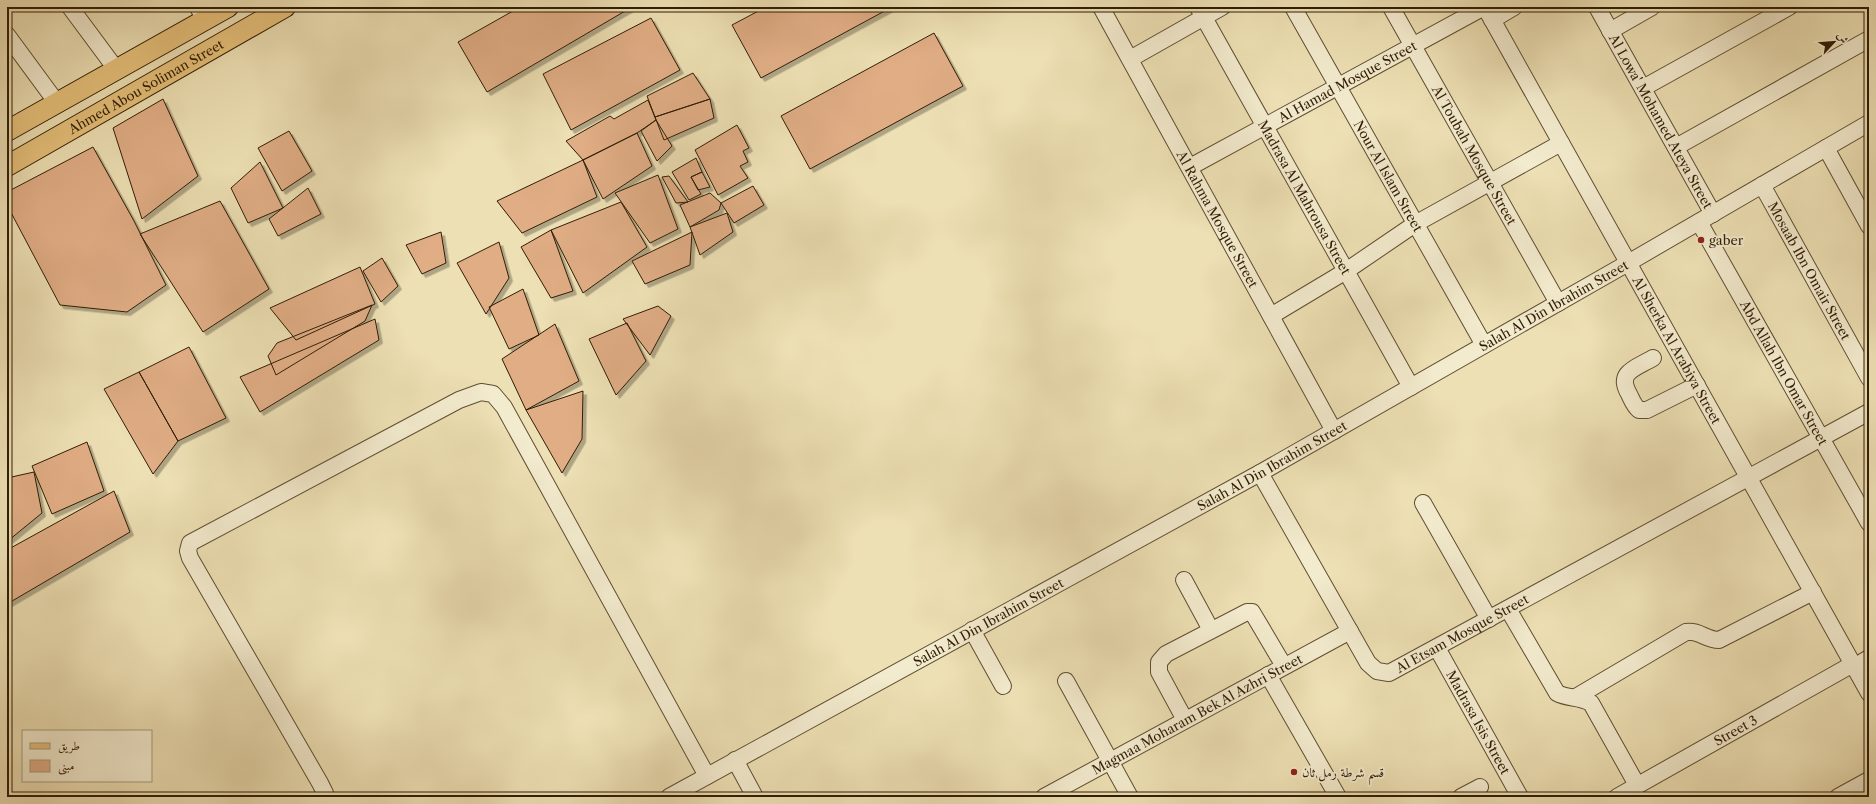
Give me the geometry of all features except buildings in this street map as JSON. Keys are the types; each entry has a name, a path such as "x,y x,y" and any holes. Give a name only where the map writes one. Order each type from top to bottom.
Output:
{"main road":[{"path":"7,132 116,69 201,13 228,7"},
{"name":"Ahmed Abou Soliman Street","path":"7,166 285,7"}],"street":[{"path":"70,7 116,69"},
{"name":"Al Rahma Mosque Street","path":"1101,7 1334,431"},
{"path":"1130,59 1201,12 1222,7"},
{"name":"Nour Al Islam Street","path":"1293,7 1484,345"},
{"name":"Al Toubah Mosque Street","path":"1391,7 1558,303"},
{"name":"Al Hamad Mosque Street","path":"1190,167 1413,46 1487,11 1514,7"},
{"name":"Al Lowa' Mohamed Ateya Street","path":"1597,7 1713,214"},
{"path":"1610,31 1652,7"},
{"path":"1643,88 1789,7"},
{"name":"Al Sherka Al Arabiya Street","path":"1487,11 1869,693"},
{"name":"Madrasa Al Mahrousa Street","path":"1201,12 1411,387"},
{"path":"7,35 57,103"},
{"path":"1676,147 1869,39"},
{"name":"Salah Al Din Ibrahim Street","path":"669,797 1334,431 1869,123"},
{"path":"1271,316 1346,272 1415,224 1561,143"},
{"path":"1826,148 1869,226"},
{"name":"Mosaab Ibn Omair Street","path":"1762,185 1869,378"},
{"name":"Abd Allah Ibn Omar Street","path":"1699,222 1869,523"},
{"path":"1653,358 1628,372 1624,379 1624,387 1639,410 1647,410 1697,385"},
{"path":"323,797 325,793 320,782 190,558 188,551 190,543 459,400 481,392 493,394 504,407 707,776"},
{"name":"Al Etsam Mosque Street","path":"1260,472 1368,663 1372,668 1383,673 1395,671 1869,412"},
{"path":"1423,503 1489,619"},
{"path":"1184,580 1211,630"},
{"path":"1576,697 1686,632 1697,632 1705,638 1719,640 1813,592"},
{"path":"1508,609 1553,688 1562,696 1576,697 1591,703 1637,785"},
{"path":"1185,720 1159,672 1159,662 1166,654 1246,612 1252,612 1284,666"},
{"path":"972,630 1003,686"},
{"name":"Magmaa Moharam Bek Al Azhri Street","path":"1044,797 1350,631"},
{"name":"Madrasa Isis Street","path":"1437,648 1520,797"},
{"name":"Street 3","path":"1617,797 1869,658"},
{"path":"1268,675 1338,797"},
{"path":"1066,681 1130,797"},
{"path":"735,760 755,797"},
{"path":"1841,796 1869,780"},
{"path":"1461,797 1480,787"}],"place":[{"name":"gaber","path":"1701,240"},
{"name":"قسم شرطة رمل ثان","path":"1294,772"}]}
